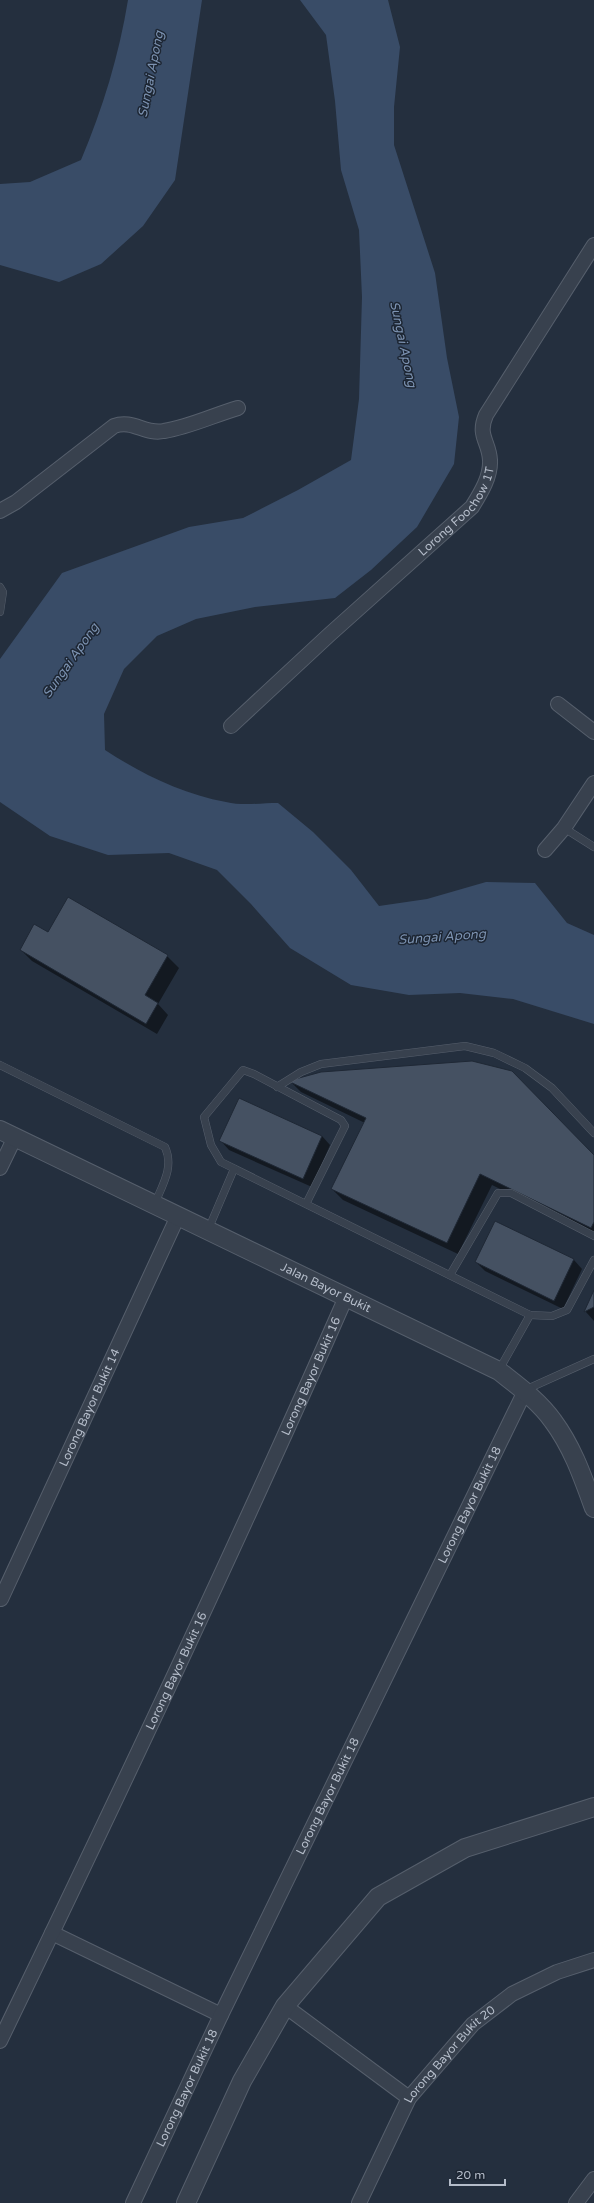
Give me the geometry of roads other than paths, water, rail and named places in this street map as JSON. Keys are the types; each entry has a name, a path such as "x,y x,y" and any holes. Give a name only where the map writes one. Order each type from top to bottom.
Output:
{"street":[{"name":"Lorong Foochow 1T","path":"232,726 329,635 472,507 484,487 490,461 481,432 486,415 594,245"},
{"path":"0,510 16,502 114,426 123,423 144,430 164,431 238,408"},
{"path":"558,704 594,732"},
{"path":"545,850 564,828 594,783"},
{"path":"0,1168 7,1133"},
{"name":"Jalan Bayor Bukit","path":"7,1133 155,1203 178,1216 499,1371 525,1391 553,1420 589,1477 594,1508"},
{"name":"Lorong Bayor Bukit 14","path":"1,1599 178,1216"},
{"name":"Lorong Bayor Bukit 16","path":"0,2041 128,1776 286,1435 346,1298"},
{"name":"Lorong Bayor Bukit 18","path":"133,2203 221,2015 525,1391"},
{"path":"186,2203 242,2081 285,2006 378,1897 465,1848 594,1806"},
{"path":"52,1933 221,2015"},
{"name":"Lorong Bayor Bukit 20","path":"359,2203 409,2098 474,2024 512,1994 557,1972 594,1960"},
{"path":"285,2006 409,2098"},
{"path":"576,2203 594,2179"}],"lane":[{"path":"0,587 3,592 0,612"},
{"path":"564,828 594,847"},
{"path":"277,1087 301,1072 321,1064 465,1046 494,1053 525,1068 552,1088 594,1133"},
{"path":"0,1065 165,1147 170,1158 169,1170 155,1203"},
{"path":"306,1204 345,1126 341,1120 254,1074 243,1070 204,1117 211,1145 221,1162 234,1169 530,1314 552,1316 567,1310 594,1260"},
{"path":"208,1230 234,1169"},
{"path":"450,1275 498,1193 511,1193 594,1236"},
{"path":"499,1371 530,1314"},
{"path":"525,1391 594,1359"}],"water":[{"name":"Sungai Apong","path":"128,0 202,0 175,180 143,226 101,264 59,282 0,265 0,184 30,182 81,160 103,101 115,61"},
{"name":"Sungai Apong","path":"300,0 388,0 400,47 394,107 394,145 435,273 447,358 459,417 454,464 417,527 371,570 335,598 255,607 196,619 157,636 124,669 104,714 105,750 148,775 194,794 232,803 278,803 313,832 351,870 379,906 427,899 486,882 535,883 567,923 594,935 594,1024 513,999 460,993 409,995 351,985 290,948 251,904 217,870 169,853 108,855 50,836 0,802 0,659 62,573 189,527 243,518 298,490 351,460 359,399 362,297 359,230 341,170 335,101 326,35"}]}
